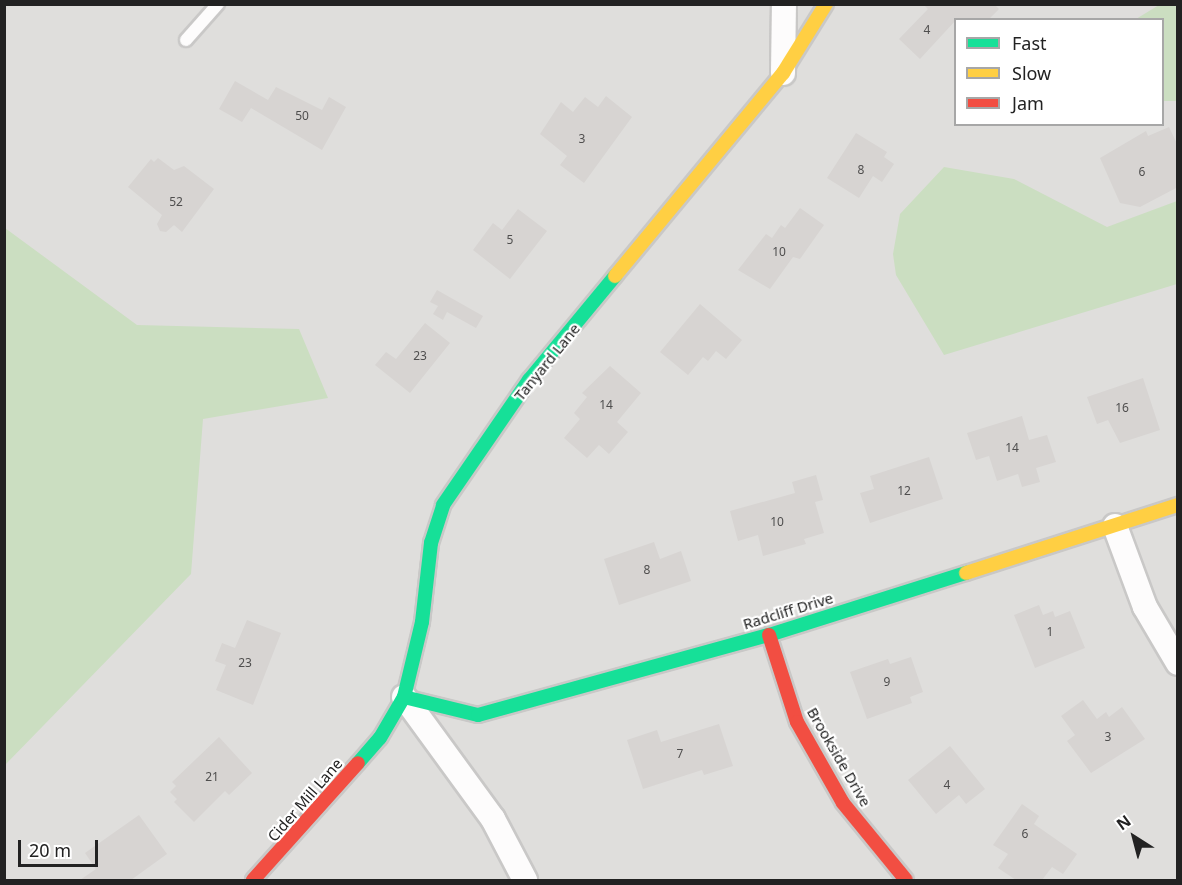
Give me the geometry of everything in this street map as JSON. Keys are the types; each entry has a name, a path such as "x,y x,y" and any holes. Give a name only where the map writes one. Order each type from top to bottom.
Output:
{"street":[{"path":"783,73 784,4"},
{"name":"Tanyard Lane","path":"380,738 404,697 422,622 431,543 443,505 529,380 783,73 826,4"},
{"name":"Radcliff Drive","path":"404,697 478,715 769,635 1178,505"},
{"path":"1115,526 1145,607 1178,663"},
{"name":"Brookside Drive","path":"769,635 797,722 843,803 906,880"},
{"path":"404,697 494,819 525,880"},
{"name":"Cider Mill Lane","path":"253,880 380,738"}],"lane":[{"path":"186,40 218,4"}],"shaded area":[{"path":"5,5 1177,5 1177,880 5,880"}],"green space":[{"path":"1159,5 1177,5 1177,101 1164,101 1164,18 1138,18"},
{"path":"944,167 1014,179 1107,227 1177,201 1177,284 944,355 896,275 893,254 900,214"},
{"path":"5,228 137,325 299,329 328,398 203,419 191,574 5,765"}],"building":[{"path":"923,4 994,4 999,9 990,18 954,18 954,22 920,59 899,39 928,9"},
{"path":"235,81 268,100 276,87 322,110 329,97 346,107 322,150 251,108 242,122 219,109"},
{"path":"606,96 632,117 584,183 560,165 567,156 540,134 561,102 573,112 585,97 598,107"},
{"path":"1169,127 1178,146 1178,187 1140,207 1120,203 1100,158 1146,131 1148,136"},
{"path":"856,133 887,152 884,157 894,164 882,182 873,176 859,198 827,178"},
{"path":"158,158 174,170 184,166 214,189 182,232 174,225 166,232 160,231 157,224 162,215 128,187 151,159 154,162"},
{"path":"800,208 824,225 800,259 793,257 770,289 738,270 766,234 772,238 781,225 785,228"},
{"path":"518,209 547,231 510,279 473,250 493,223 502,230"},
{"path":"437,290 483,316 476,328 447,312 443,320 433,314 438,306 430,302"},
{"path":"700,304 742,340 726,359 716,351 708,361 703,357 688,375 660,352"},
{"path":"425,323 450,343 410,393 375,365 386,352 396,359"},
{"path":"610,366 641,393 617,422 628,432 609,454 599,445 587,458 564,438 580,419 574,413 587,397 582,393"},
{"path":"1143,378 1160,430 1120,443 1108,420 1097,424 1087,397"},
{"path":"1022,416 1029,440 1047,435 1056,462 1036,468 1040,482 1022,487 1018,474 997,481 989,456 976,460 967,433"},
{"path":"929,457 943,499 870,523 860,493 874,489 870,476"},
{"path":"816,475 823,500 815,502 824,533 804,539 806,544 763,556 758,535 738,541 730,511 795,493 792,482"},
{"path":"654,542 660,559 681,551 691,581 619,605 604,559"},
{"path":"1039,605 1043,615 1053,611 1055,617 1070,611 1085,648 1035,668 1014,615"},
{"path":"247,620 281,633 253,705 216,690 226,665 215,661 222,643 235,648"},
{"path":"911,657 923,692 910,697 912,703 867,719 850,672 888,659 890,664"},
{"path":"1083,700 1097,719 1106,712 1109,717 1122,707 1145,739 1091,773 1067,741 1075,735 1061,716"},
{"path":"719,724 733,766 704,775 702,770 643,789 627,740 657,730 661,742"},
{"path":"219,737 252,773 229,795 225,791 194,822 174,802 177,799 170,792 176,786 172,782"},
{"path":"950,746 985,789 966,804 959,795 936,814 908,780"},
{"path":"1022,804 1039,816 1034,824 1077,854 1063,874 1052,867 1042,880 1016,880 998,868 1008,854 993,845"},
{"path":"139,815 167,854 131,880 80,880 96,869 85,853"}],"traffic: fast":[{"path":"358,763 380,738 404,697 422,622 431,543 443,505 529,380 615,276"},
{"path":"404,697 478,715 769,635 966,573"}],"traffic: slow":[{"path":"615,276 783,73 826,4"},
{"path":"966,573 1178,505"}],"traffic: jam":[{"path":"769,635 797,722 843,803 906,880"},
{"path":"253,880 358,763"}]}
